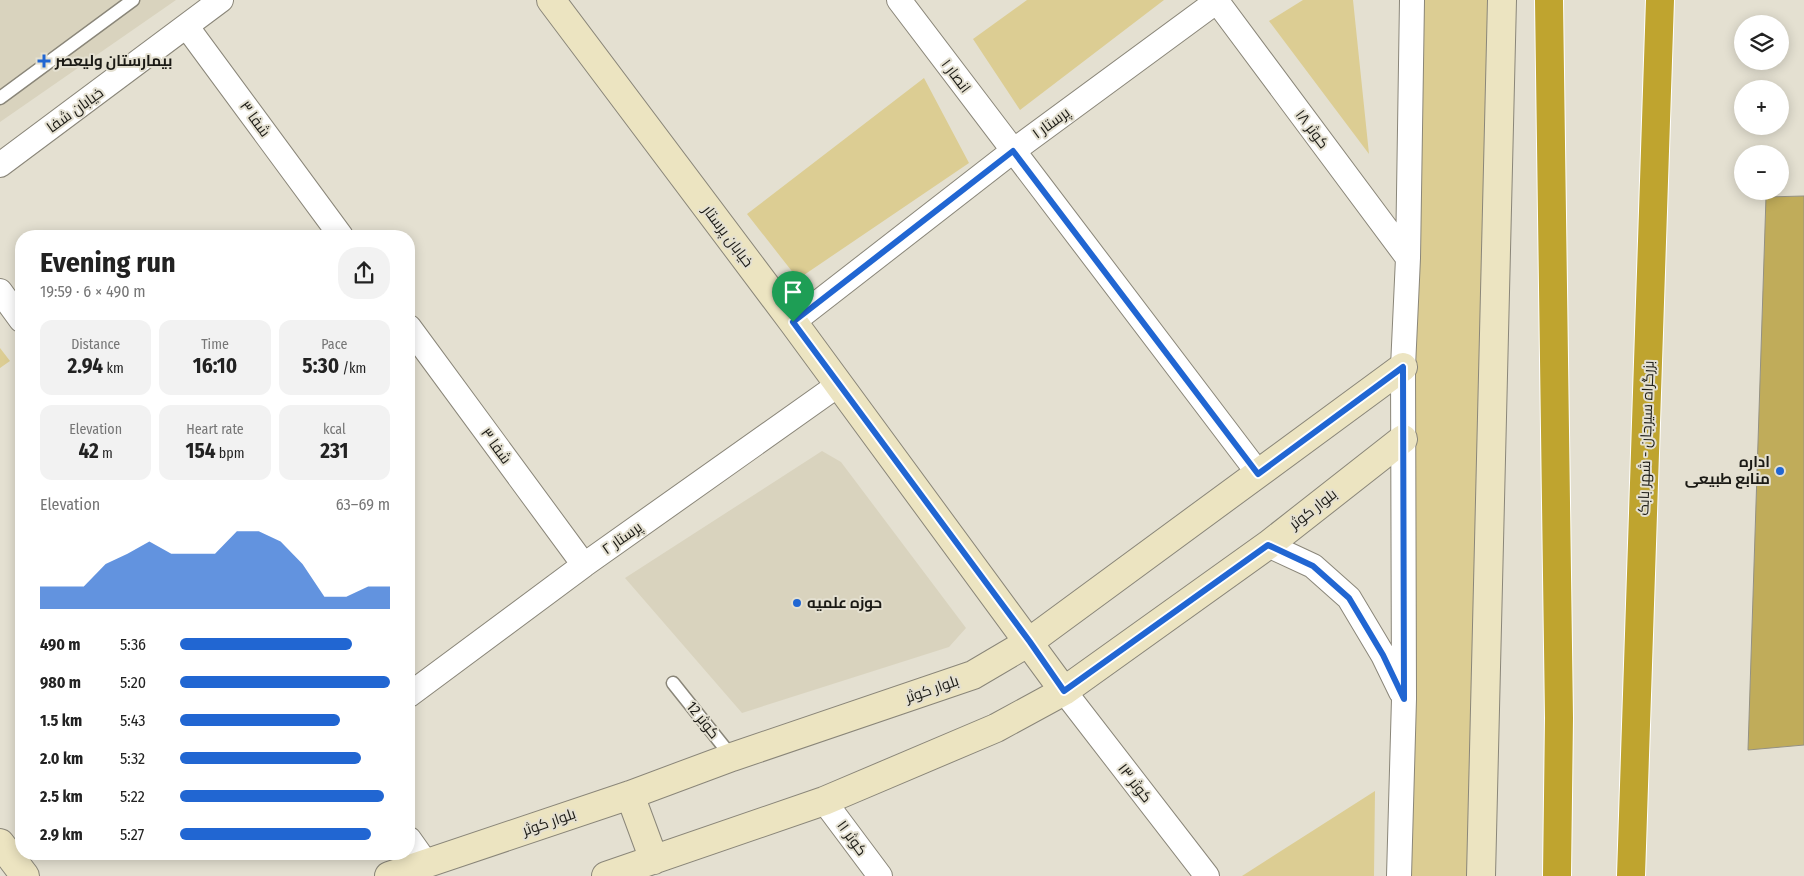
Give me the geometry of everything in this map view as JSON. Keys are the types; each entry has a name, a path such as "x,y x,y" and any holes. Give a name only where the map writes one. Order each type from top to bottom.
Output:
{"highway":[{"path":"1549,0 1559,718 1557,876"},
{"name":"بزرگراه سیرجان - شهر بابک","path":"1632,876 1660,0"}],"street":[{"name":"خیابان شفا","path":"0,165 221,0"},
{"name":"خیابان پرستار","path":"551,0 793,322 1030,642 1064,691"},
{"name":"انصار ۱","path":"899,0 1258,474"},
{"path":"1399,876 1404,699 1403,367 1408,258 1412,0"},
{"path":"1481,876 1502,0"},
{"name":"پرستار ۱","path":"793,322 1013,151 1217,1"},
{"name":"کوثر ۱۸","path":"1217,1 1408,258"},
{"name":"شفا ۳","path":"187,27 338,230"},
{"path":"0,291 15,312"},
{"name":"شفا ۳","path":"415,336 584,565"},
{"name":"بلوار کوثر","path":"389,876 630,795 732,757 973,675 1030,642 1403,367"},
{"name":"پرستار ۲","path":"415,691 584,565 838,385"},
{"name":"بلوار کوثر","path":"606,876 824,801 996,728 1064,691 1268,545 1403,439"},
{"path":"1268,545 1313,566 1349,598 1383,655 1404,699"},
{"name":"کوثر ۱۳","path":"1064,691 1207,876"},
{"path":"630,795 654,860"},
{"name":"کوثر ۱۱","path":"824,801 872,873"},
{"path":"0,843 25,876"},
{"path":"415,847 426,863"}],"lane":[{"path":"0,98 133,0"},
{"name":"کوثر 12","path":"673,683 732,757"}],"shaded area":[{"name":"بیمارستان ولیعصر","path":"0,0 176,0 0,122"},
{"path":"1027,0 1164,0 1020,110 973,39"},
{"path":"1303,0 1353,0 1369,154 1269,21"},
{"path":"1412,0 1506,0 1478,876 1397,876"},
{"path":"924,78 969,163 798,279 747,214"},
{"path":"0,348 10,361 0,368"},
{"name":"حوزه علمیه","path":"822,451 841,462 966,628 949,647 742,713 625,578"},
{"path":"1375,791 1374,876 1242,876"}],"building":[{"name":"اداره منابع طبیعی","path":"1789,196 1804,196 1804,745 1748,750 1766,200 1789,200"}],"place":[{"name":"بیمارستان ولیعصر","path":"44,61"},
{"name":"اداره منابع طبیعی","path":"1780,471"},
{"name":"حوزه علمیه","path":"797,603"}],"route":[{"path":"1013,151 1258,474 1403,367 1404,699 1383,655 1349,598 1313,566 1268,545 1064,691 1030,642 793,322 1013,151"}]}
